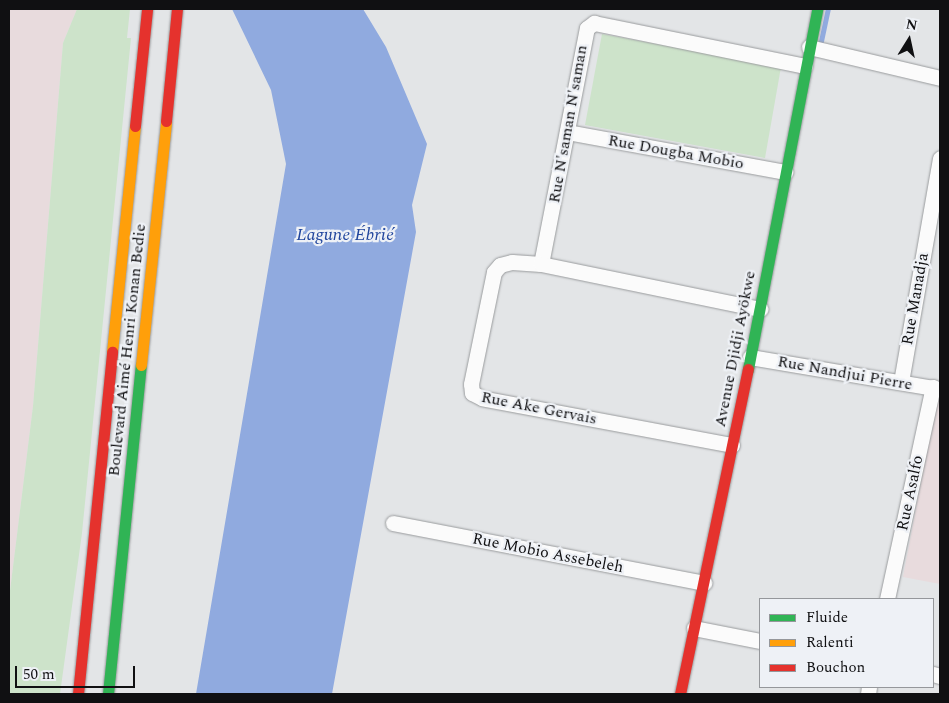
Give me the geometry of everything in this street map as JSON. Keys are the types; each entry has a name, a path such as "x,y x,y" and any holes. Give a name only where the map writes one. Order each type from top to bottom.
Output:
{"main road":[{"name":"Boulevard Aimé Henri Konan Bedie","path":"78,694 147,9"},
{"name":"Boulevard Aimé Henri Konan Bedie","path":"108,694 177,9"},
{"name":"Avenue Djidji Ayökwe","path":"680,694 760,309 817,9"},
{"path":"69,651 95,534"}],"street":[{"name":"Rue N'saman N'saman","path":"541,264 584,36 594,23 805,66"},
{"path":"810,47 940,78"},
{"name":"Rue Dougba Mobio","path":"566,132 785,172"},
{"name":"Rue Manadja","path":"901,382 940,158"},
{"name":"Rue Ake Gervais","path":"732,444 472,394 471,384 494,272 500,266 512,262 541,264 760,309"},
{"name":"Rue Nandjui Pierre","path":"750,356 936,388"},
{"name":"Rue Asalfo","path":"887,598 936,388"},
{"name":"Rue Mobio Assebeleh","path":"393,523 704,583"},
{"path":"694,628 759,641"}],"shaded area":[{"path":"9,9 77,9 63,43 33,406 9,599"},
{"path":"937,397 940,397 940,584 903,577"}],"green space":[{"path":"77,9 130,9 127,38 131,38 82,533 60,694 9,694 9,599 33,406 63,43"},
{"path":"602,34 781,67 765,158 585,125"}],"water":[{"name":"Lagune Ébrié","path":"232,9 363,9 386,47 427,144 412,205 416,232 332,694 196,694 286,164 271,90"}],"waterway":[{"path":"821,41 828,9"}],"traffic: fast":[{"path":"748,369 817,9"},
{"path":"108,694 141,365"}],"traffic: slow":[{"path":"141,365 166,121"},
{"path":"112,352 135,126"}],"traffic: jam":[{"path":"135,126 147,9"},
{"path":"166,121 177,9"},
{"path":"78,694 112,352"},
{"path":"680,694 748,369"}]}
